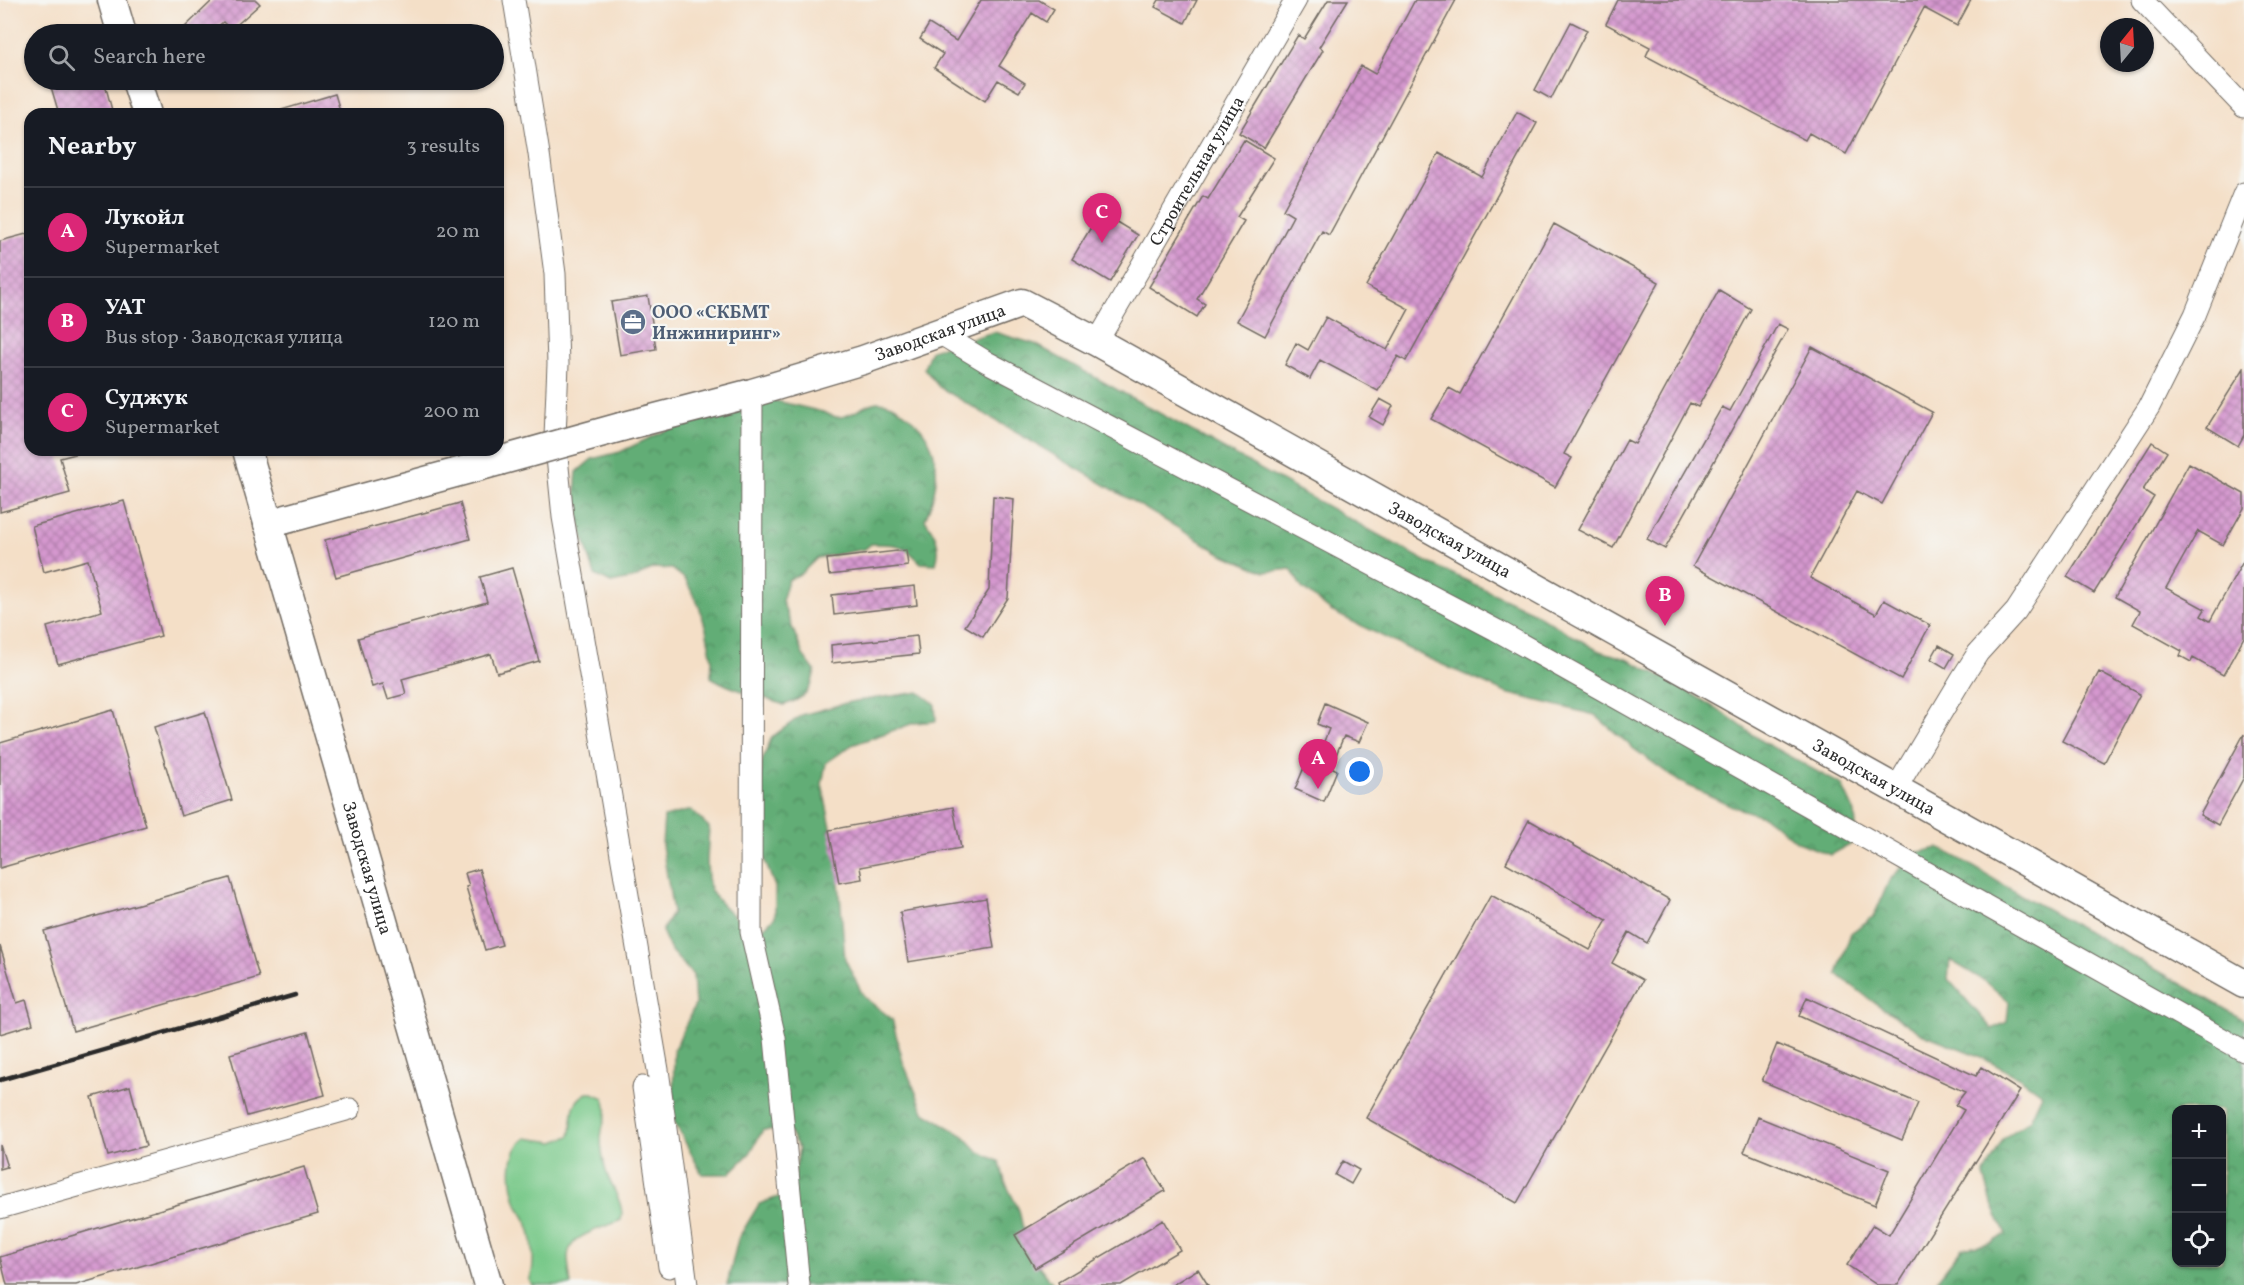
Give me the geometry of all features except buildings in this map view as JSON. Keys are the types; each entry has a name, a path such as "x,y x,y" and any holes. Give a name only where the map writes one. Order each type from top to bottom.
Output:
{"main road":[{"path":"112,0 119,24"},
{"path":"139,90 145,108"},
{"name":"Заводская улица","path":"268,524 752,393 863,360 1022,303 1097,342 2244,984"},
{"name":"Заводская улица","path":"249,456 488,1285"}],"street":[{"path":"514,0 539,154 555,274 558,364 555,437 563,518 658,1070 685,1285"},
{"name":"Строительная улица","path":"1097,342 1296,0"},
{"path":"2142,0 2244,107"},
{"path":"1896,790 1978,653 2016,611 2149,407 2195,315 2244,193"},
{"path":"939,333 987,362 1496,630 2244,1051"},
{"path":"752,393 751,932 775,1038 799,1285"},
{"path":"643,1088 672,1285"},
{"path":"0,1208 350,1109"}],"green space":[{"path":"994,332 1035,344 1429,563 1531,611 1597,650 1627,659 1675,683 1728,716 1763,742 1842,785 1855,813 1857,840 1830,855 1798,842 1763,816 1737,808 1680,782 1634,749 1595,715 1506,693 1331,611 1302,588 1291,569 1265,572 1222,554 939,387 924,368 931,350"},
{"path":"764,398 838,417 873,403 882,402 894,406 916,423 925,435 932,447 936,475 935,490 925,519 938,545 936,564 921,563 899,546 871,544 865,549 817,558 802,573 788,580 782,601 803,655 815,671 806,694 784,705 728,686 711,677 712,659 699,606 685,579 672,569 653,568 635,578 611,583 595,575 580,524 576,498 577,472 592,459 620,452 681,423 722,416"},
{"path":"919,692 935,704 936,721 914,723 852,745 826,763 822,784 837,856 845,959 864,997 892,1019 903,1062 924,1112 964,1136 978,1151 1000,1162 1005,1182 1019,1210 1028,1252 1054,1285 727,1285 738,1239 759,1204 792,1192 799,1148 788,1130 763,1130 750,1153 729,1174 702,1174 673,1119 674,1050 695,1005 693,975 671,951 662,931 673,912 662,845 664,817 691,810 709,827 707,865 708,881 712,893 723,906 756,935 775,917 775,887 762,853 759,808 762,761 772,737 802,715 850,702"},
{"path":"1938,848 2244,1020 2244,1285 1933,1285 1962,1248 1991,1243 2006,1234 1993,1207 1984,1175 2004,1138 2030,1120 2042,1094 2020,1078 1979,1056 1921,1033 1872,1001 1837,974 1851,933 1874,916 1889,881 1915,853","holes":["1950,960 1985,981 2009,1002 2007,1022 1992,1029 1948,979"]},
{"path":"587,1093 604,1098 606,1114 601,1134 602,1151 608,1177 621,1206 621,1220 574,1242 568,1256 571,1285 532,1285 529,1280 533,1261 531,1237 527,1222 517,1204 511,1178 515,1151 526,1138 554,1142 570,1136 574,1107"}],"railway":[{"path":"0,1080 295,995"}],"place":[{"name":"Суджук","path":"1102,243"},
{"name":"ООО «СКБМТ Инжиниринг»","path":"633,322"},
{"name":"УАТ","path":"1665,626"},
{"name":"Лукойл","path":"1318,789"}]}
